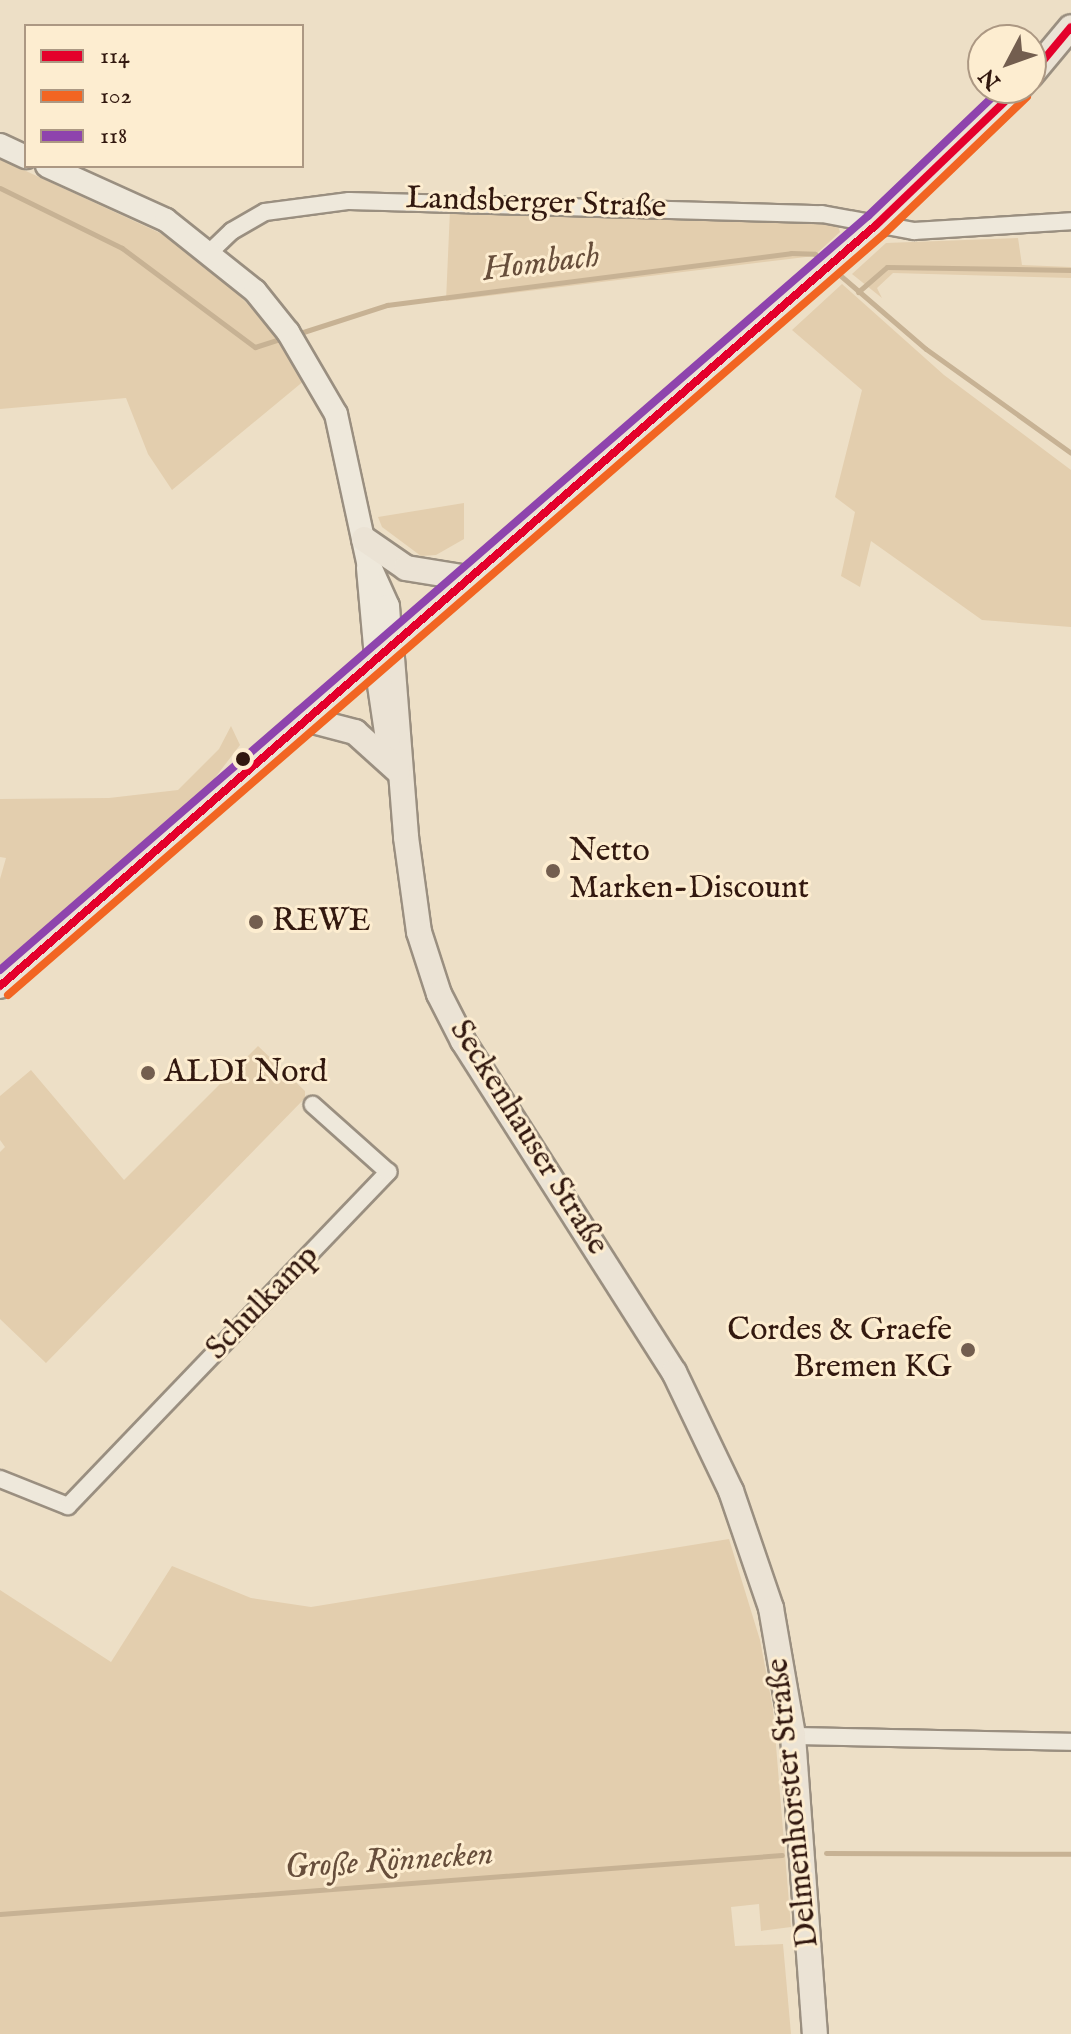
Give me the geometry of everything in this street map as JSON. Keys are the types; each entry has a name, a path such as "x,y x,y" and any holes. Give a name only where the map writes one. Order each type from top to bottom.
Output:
{"main road":[{"path":"1047,56 1071,27"},
{"path":"0,986 876,225 1002,104"},
{"path":"0,145 24,156"},
{"path":"51,168 166,220 210,252 255,291 293,340 336,414 366,551 368,607 384,652"},
{"path":"366,551 406,568 467,578"},
{"name":"Seckenhauser Straße","path":"384,652 389,742 397,765 419,932 439,994 463,1041 674,1372 746,1527"},
{"path":"305,719 355,732 397,765"},
{"name":"Delmenhorster Straße","path":"746,1527 771,1608 793,1736 815,2034"}],"street":[{"name":"Landsberger Straße","path":"210,252 232,231 265,212 349,201 822,214 914,231 1071,221"},
{"name":"Schulkamp","path":"0,1479 68,1506 388,1172 313,1105"},
{"path":"793,1736 1071,1742"}],"shaded area":[{"path":"0,159 160,233 207,263 273,330 305,380 172,490 148,454 126,398 0,409"},
{"path":"450,210 817,221 837,224 840,232 814,256 446,301"},
{"path":"1018,238 1022,265 1071,267 1071,278 893,273 877,288 882,298 852,274 886,243"},
{"path":"842,284 944,375 1071,470 1071,627 982,620 871,541 860,587 841,576 855,512 835,497 862,390 792,330"},
{"path":"464,503 464,539 436,555 421,556 382,527 378,517"},
{"path":"231,726 240,745 211,783 0,967 0,879 6,858 0,857 0,799 109,798 178,790 219,749"},
{"path":"258,1046 305,1091 305,1098 46,1363 0,1319 0,1152 5,1147 0,1140 0,1096 31,1070 124,1180"},
{"path":"729,1539 760,1640 773,1709 791,1927 761,1931 759,1904 731,1907 735,1946 783,1944 791,2034 0,2034 0,1590 111,1662 172,1566 251,1598 311,1607"}],"waterway":[{"name":"Hombach","path":"0,188 122,248 255,347 283,338"},
{"name":"Hombach","path":"297,334 387,305 791,253 815,254 824,261"},
{"path":"858,292 887,267 1071,270"},
{"name":"Hombach","path":"834,270 926,349 1071,453"},
{"name":"Große Rönnecken","path":"826,1853 1071,1854"},
{"name":"Große Rönnecken","path":"0,1914 782,1855"}],"transit line":[{"name":"114","path":"1047,56 1071,27"},
{"name":"118","path":"0,970 868,216 985,104"},
{"name":"114","path":"0,986 876,225 1002,104"},
{"name":"102","path":"8,995 884,234 1020,104"}],"place":[{"name":"Netto Marken-Discount","path":"553,871"},
{"name":"REWE","path":"256,922"},
{"name":"ALDI Nord","path":"148,1073"},
{"name":"Cordes & Graefe Bremen KG","path":"968,1350"}]}
